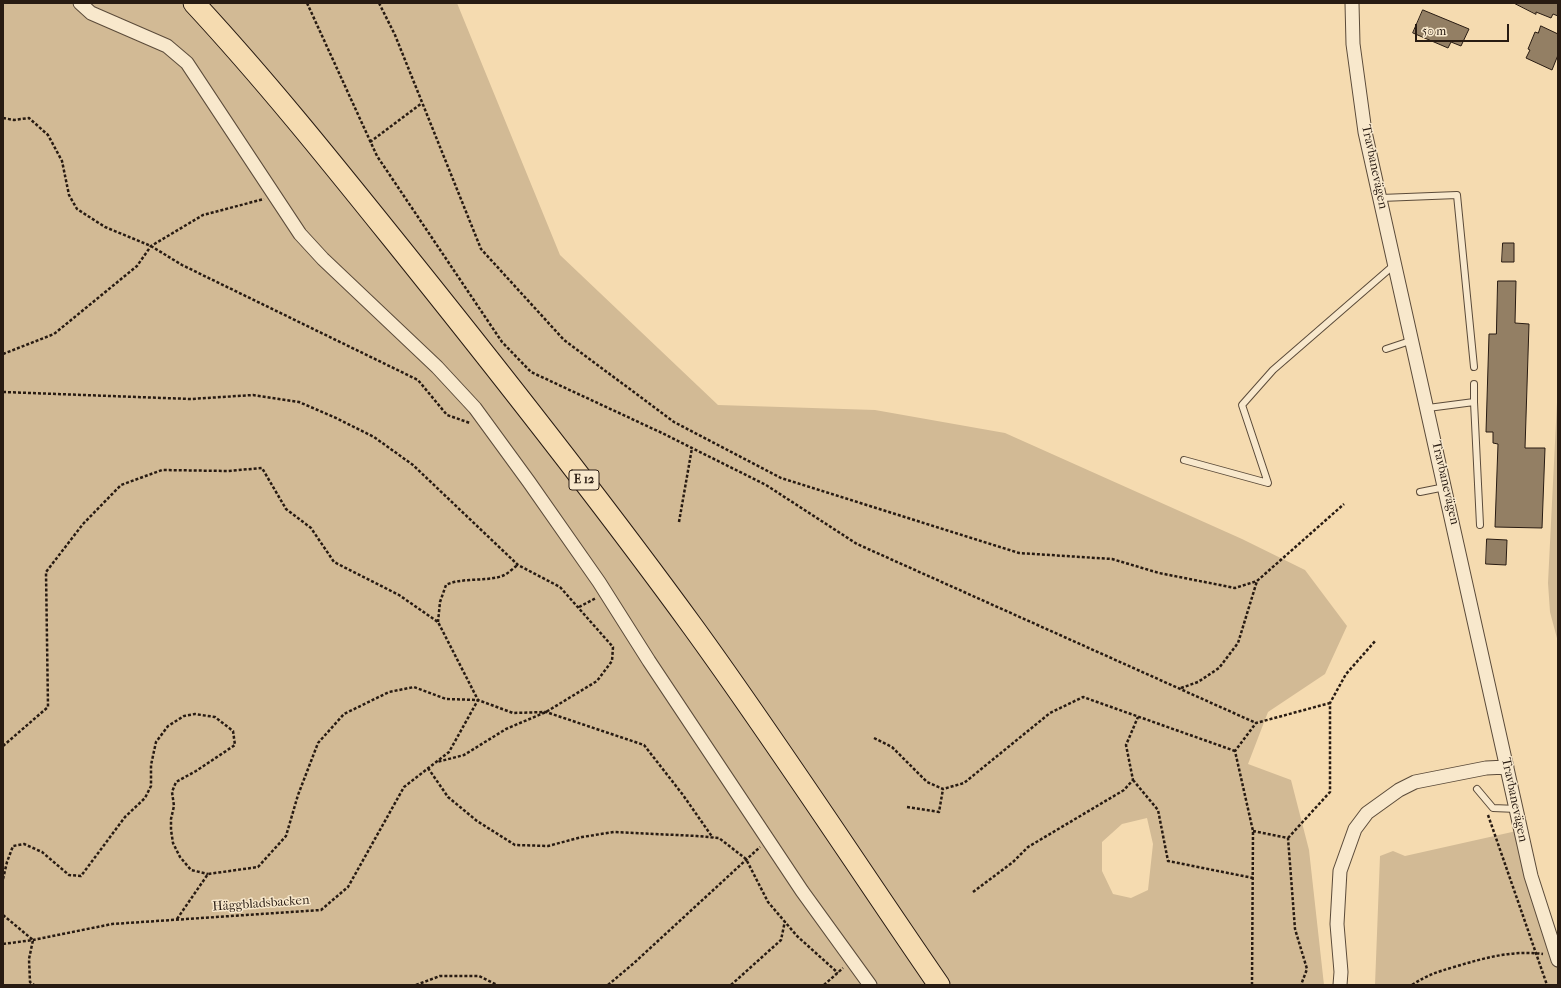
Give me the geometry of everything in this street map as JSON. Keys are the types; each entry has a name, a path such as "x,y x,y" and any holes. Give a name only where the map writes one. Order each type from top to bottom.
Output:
{"highway":[{"name":"E 12","path":"194,3 232,44 337,169 594,492 789,762 939,985"},
{"name":"E 12","path":"213,3 280,80 426,258 508,361 596,476 755,692 954,985"}],"street":[{"path":"80,3 91,13 167,46 187,63 300,234 323,259 437,367 475,408 606,592 649,661 802,891 870,985"},
{"name":"Travbanevägen","path":"1352,3 1353,44 1364,124 1531,876 1557,958"},
{"path":"1340,985 1341,972 1337,924 1340,871 1355,829 1367,813 1399,790 1415,782 1486,768 1507,767"}],"lane":[{"path":"1381,198 1457,195 1474,367"},
{"path":"1184,460 1268,483 1242,405 1273,370 1396,264"},
{"path":"1386,349 1413,340"},
{"path":"1474,384 1480,525"},
{"path":"1428,408 1474,402"},
{"path":"1420,492 1445,487"},
{"path":"1477,789 1493,808 1517,809"}],"path":[{"path":"307,3 376,156 502,342 531,372 692,448 766,485 857,544 1256,723"},
{"path":"379,3 394,35 481,249 564,340 674,422 781,478 1019,553 1112,559 1160,573 1234,588 1257,581 1344,504"},
{"path":"370,142 422,103"},
{"path":"3,118 14,120 29,118 48,135 62,161 69,195 78,209 106,227 152,246 182,265 418,380 447,415 469,423 486,424"},
{"path":"3,354 54,334 137,266 152,246 204,215 275,196"},
{"path":"3,392 191,399 253,395 299,402 374,437 414,465 518,565 560,587 613,647 612,661 597,681 546,712 506,729 464,755 434,763"},
{"path":"679,522 692,448"},
{"path":"3,746 48,707 46,572 83,524 121,485 162,470 228,471 262,468 286,509 311,528 334,562 399,595 438,622 478,700"},
{"path":"438,622 440,602 446,585 454,581 470,581 503,576 518,565"},
{"path":"1180,688 1198,682 1219,668 1238,643 1257,581"},
{"path":"579,607 606,592"},
{"path":"1301,985 1307,969 1295,929 1288,838 1330,792 1330,703 1346,674 1376,640"},
{"path":"3,879 13,846 24,844 42,852 70,875 81,876 125,817 145,798 151,786 151,765 156,742 168,726 184,716 195,714 215,717 233,731 235,745 196,771 176,782 172,792 174,806 171,819 171,830 174,843 180,857 191,870 208,874 258,867 286,836 298,795 318,743 344,714 389,692 414,687 446,699 478,700 513,714 546,712 644,745 683,795 713,838"},
{"path":"874,738 892,747 927,782 943,789 964,783 1050,713 1083,697 1235,751"},
{"name":"Häggbladsbacken","path":"3,944 33,940 112,924 321,910 348,887 404,787 449,752 478,700"},
{"path":"1252,985 1253,831 1235,751 1256,723 1330,703"},
{"path":"1138,717 1126,745 1133,780 1158,810 1168,861 1253,878"},
{"path":"428,768 448,797 477,821 515,845 548,846 582,837 614,832 719,838 746,859 768,902 797,936 838,973 824,985"},
{"path":"973,892 1013,862 1028,847 1124,790 1133,780"},
{"path":"907,807 939,812 943,789"},
{"path":"1486,811 1493,826 1547,985"},
{"path":"1253,831 1288,838"},
{"path":"608,985 768,840"},
{"path":"177,920 208,874"},
{"path":"3,915 33,940 29,959 30,982 34,985"},
{"path":"731,985 781,940 785,921"},
{"path":"1412,985 1424,976 1482,958 1512,953 1536,953 1557,958"},
{"path":"416,985 440,976 479,976 497,985"}],"shaded area":[{"path":"3,3 457,3 560,255 718,405 875,410 1005,433 1242,539 1305,570 1347,626 1325,674 1268,712 1248,764 1291,780 1309,850 1324,985 3,985","holes":["1147,818 1153,844 1148,890 1131,898 1113,894 1102,871 1102,842 1122,824"]},
{"path":"1558,382 1558,642 1550,612 1548,583"},
{"path":"1521,830 1558,960 1558,985 1375,985 1380,856 1393,851 1405,856"}],"building":[{"path":"1514,3 1558,3 1558,16 1553,14 1551,18 1536,12 1536,14"},
{"path":"1423,10 1469,29 1461,46 1451,42 1448,48 1413,33"},
{"path":"1541,26 1558,34 1558,55 1552,70 1526,58 1535,32 1538,33"},
{"path":"1503,243 1514,243 1514,262 1502,262"},
{"path":"1498,281 1516,281 1515,323 1529,324 1525,448 1545,448 1542,528 1495,527 1498,444 1493,443 1493,432 1486,432 1489,334 1496,334"},
{"path":"1487,539 1507,540 1506,565 1486,564"}]}
